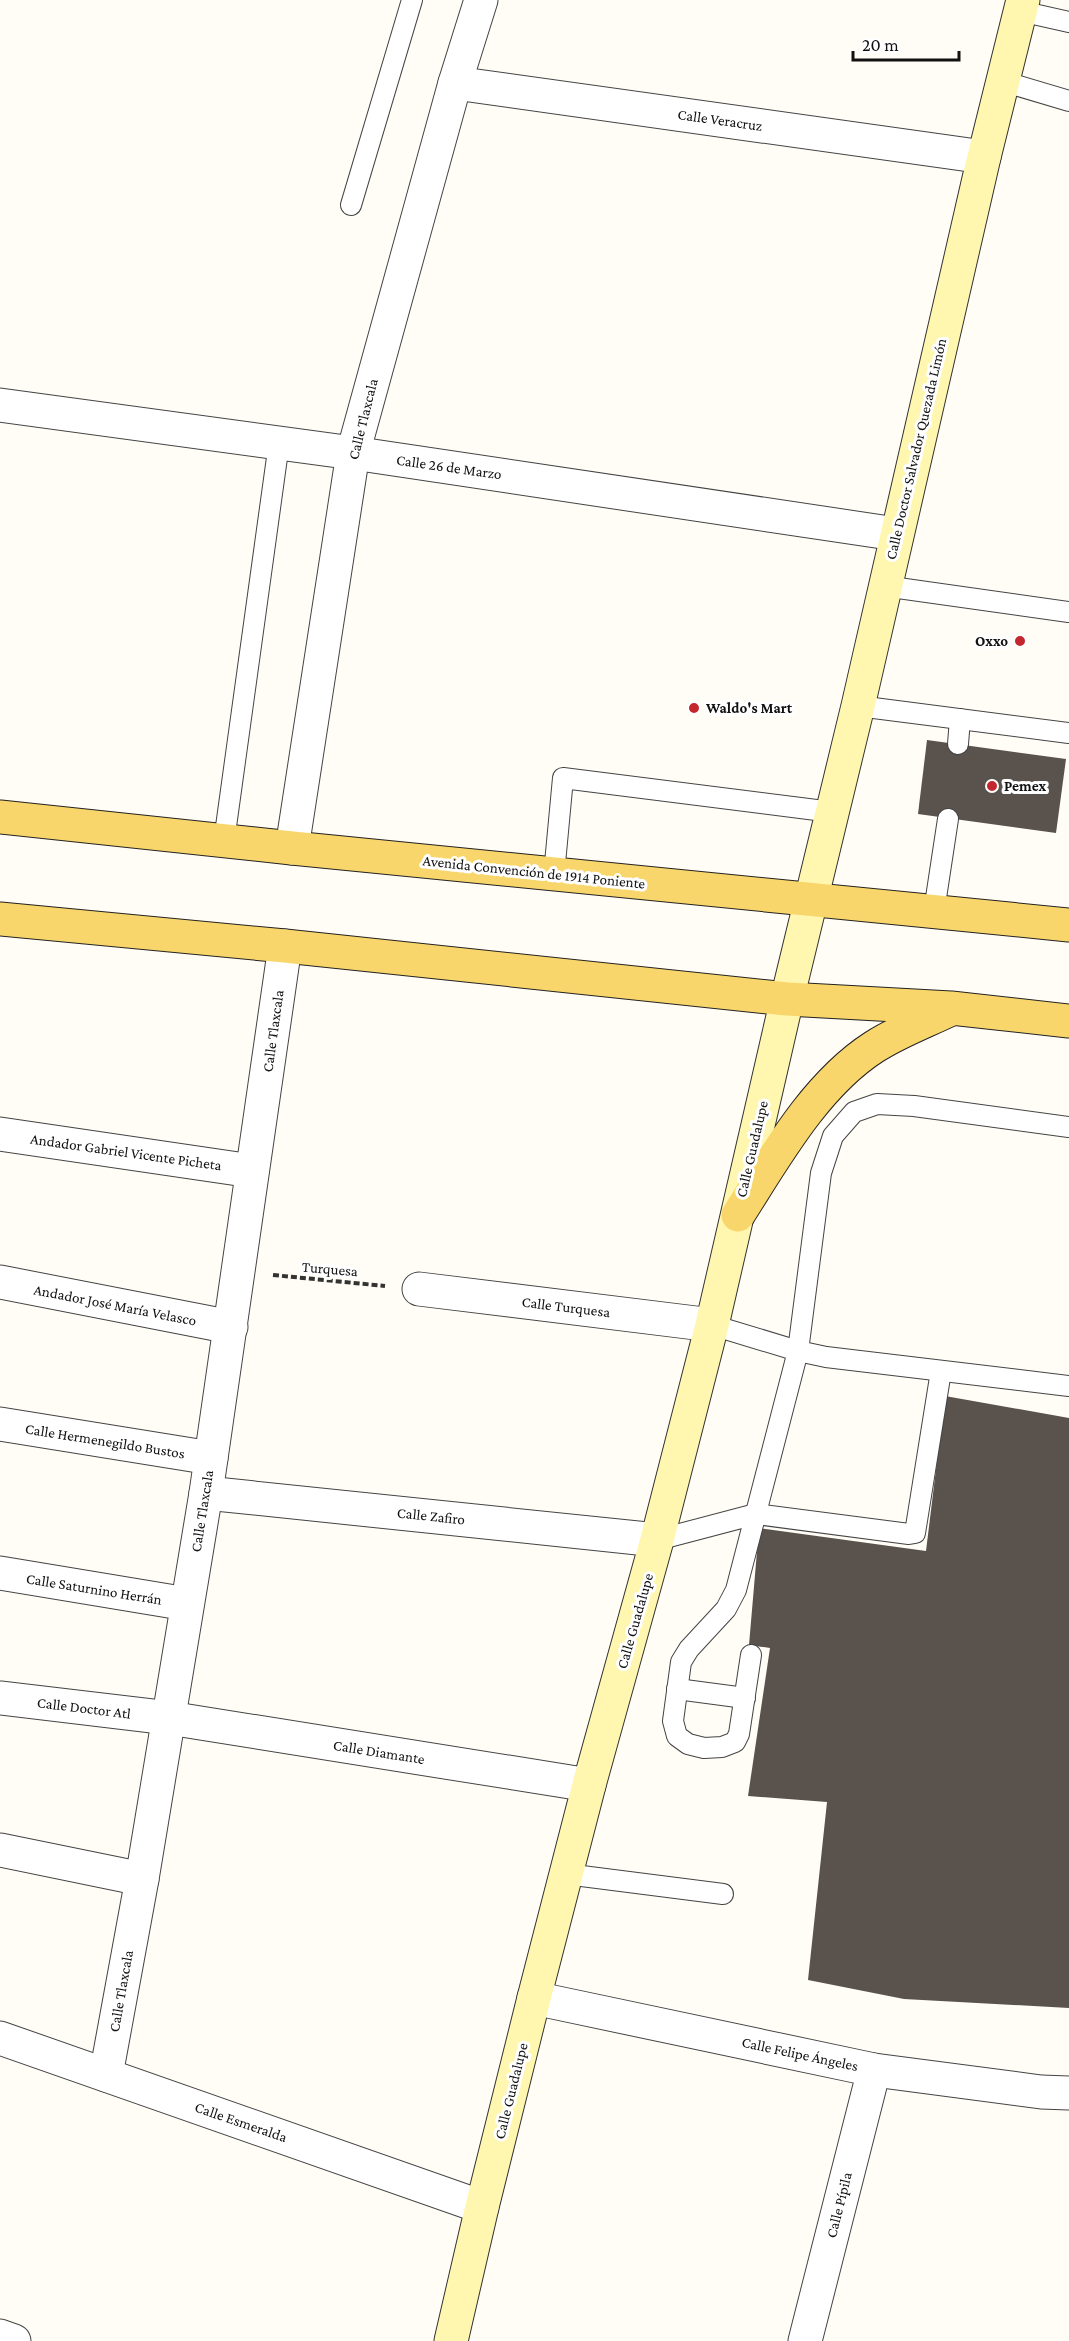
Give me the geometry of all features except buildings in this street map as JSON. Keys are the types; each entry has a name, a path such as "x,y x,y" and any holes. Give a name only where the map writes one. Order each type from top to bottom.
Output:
{"main road":[{"name":"Avenida Convención de 1914 Poniente","path":"0,817 1069,925"},
{"path":"0,919 285,946 787,999 951,1008 1069,1021"},
{"path":"738,1215 783,1143 816,1099 874,1047 951,1008"}],"street":[{"name":"Calle Tlaxcala","path":"292,848 353,453 480,0"},
{"name":"Calle Doctor Salvador Quezada Limón","path":"810,899 858,706 896,534 1021,5"},
{"name":"Calle Veracruz","path":"455,83 984,157"},
{"name":"Calle 26 de Marzo","path":"0,405 353,453 896,534"},
{"name":"Calle Guadalupe","path":"452,2341 482,2207 534,1998 589,1785 657,1540 712,1325 810,899"},
{"name":"Calle Tlaxcala","path":"106,2074 142,1879 206,1493 285,946"},
{"name":"Andador Gabriel Vicente Picheta","path":"0,1134 252,1171"},
{"name":"Andador José María Velasco","path":"0,1282 231,1327"},
{"name":"Calle Turquesa","path":"419,1289 712,1325"},
{"name":"Calle Hermenegildo Bustos","path":"0,1424 211,1458"},
{"name":"Calle Zafiro","path":"206,1493 657,1540"},
{"name":"Calle Saturnino Herrán","path":"0,1574 187,1604"},
{"name":"Calle Doctor Atl","path":"0,1698 168,1718"},
{"name":"Calle Diamante","path":"168,1718 589,1785"},
{"path":"0,1850 142,1879"},
{"name":"Calle Felipe Ángeles","path":"534,1998 874,2070 1041,2092 1069,2093"},
{"name":"Calle Esmeralda","path":"0,2038 482,2207"},
{"name":"Calle Pípila","path":"805,2341 874,2070"},
{"path":"0,2336 14,2341"}],"lane":[{"path":"351,205 412,0"},
{"path":"1021,5 1069,22"},
{"path":"1002,81 1069,101"},
{"path":"224,841 279,443"},
{"path":"885,586 1069,612"},
{"path":"858,706 1069,733"},
{"path":"958,744 960,720"},
{"path":"554,873 562,778 832,812"},
{"path":"934,911 948,819"},
{"path":"751,1655 739,1734 735,1742 722,1747 704,1748 688,1744 677,1736 673,1721 681,1662 689,1649 726,1609 736,1590 756,1514 798,1351 821,1173 832,1136 854,1112 878,1104 914,1106 1069,1127"},
{"path":"712,1325 826,1357 1069,1386"},
{"path":"657,1540 756,1514 915,1533 941,1371"},
{"path":"677,1689 745,1698"},
{"path":"566,1874 723,1894"}],"path":[{"name":"Turquesa","path":"239,1272 419,1289"}],"place":[{"name":"Oxxo","path":"1020,641"},
{"name":"Waldo's Mart","path":"694,708"},
{"name":"Pemex","path":"992,786"}]}
